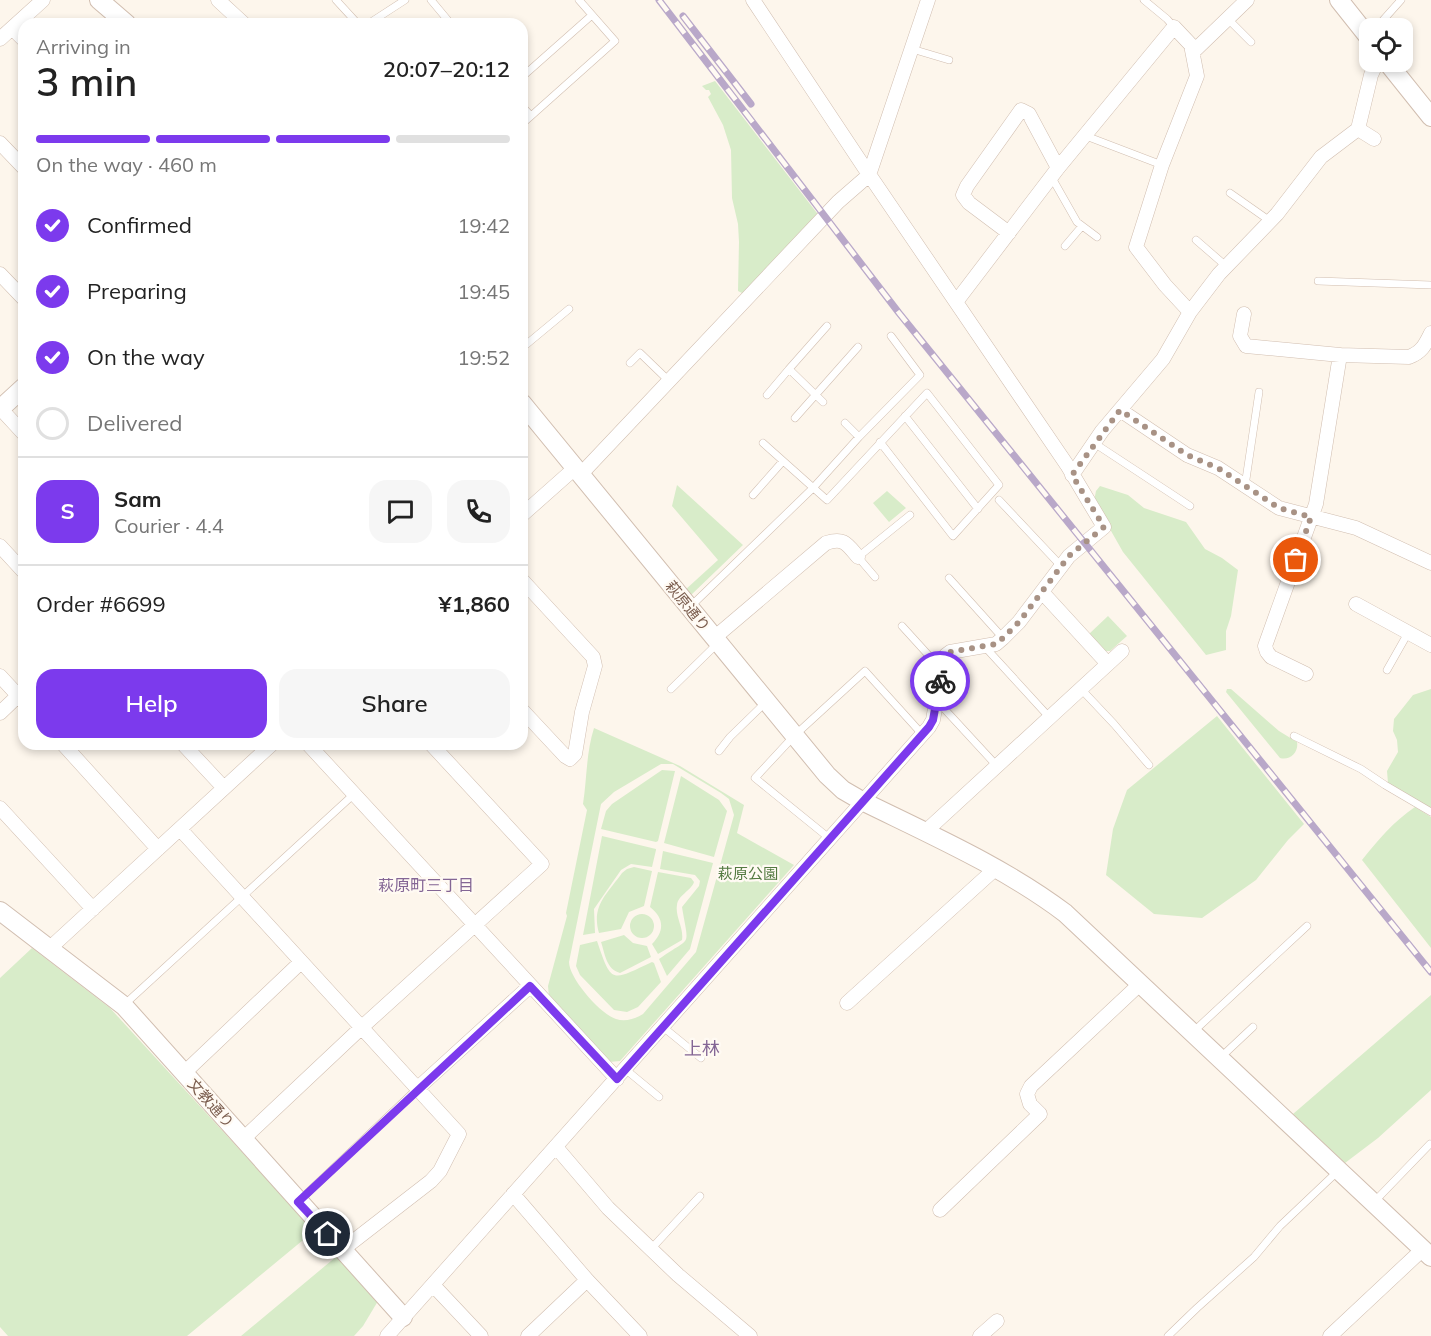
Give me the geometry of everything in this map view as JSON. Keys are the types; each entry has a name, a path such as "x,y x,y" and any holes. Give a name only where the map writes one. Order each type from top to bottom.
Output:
{"street":[{"path":"23,18 43,0"},
{"path":"99,0 120,18"},
{"path":"218,0 238,18"},
{"path":"528,510 578,471 838,202 869,175 928,0"},
{"path":"1193,52 1247,0"},
{"path":"1339,0 1359,25"},
{"path":"387,1336 922,734 933,720 946,655 950,652 996,644 1019,622 1069,556 1104,527 1072,475 869,175 756,1"},
{"path":"0,39 18,23"},
{"path":"956,302 1055,173 1174,27 1187,40 1193,52 1197,76 1162,165 1136,248 1190,312"},
{"path":"12,28 18,34"},
{"path":"1072,475 1120,410 1164,359 1190,312 1226,266 1289,200 1321,157 1358,129 1372,72"},
{"path":"1395,72 1431,117"},
{"path":"1009,233 969,203 963,195 1020,110 1029,114 1055,173"},
{"path":"1358,129 1374,139"},
{"path":"0,142 18,162"},
{"path":"0,274 18,293"},
{"path":"1244,314 1240,336 1246,346 1340,355 1409,357 1424,348 1431,333"},
{"path":"1306,674 1271,657 1265,646 1316,504 1340,355"},
{"path":"18,392 0,408 18,428"},
{"name":"萩原通り","path":"528,410 794,736 843,790 1037,891 1065,913 1427,1253"},
{"path":"1120,410 1187,455 1218,468 1279,508 1356,528 1431,563"},
{"path":"716,640 826,543 837,540 847,543 858,557"},
{"path":"0,546 18,566"},
{"path":"528,587 593,657 595,666 582,712 575,754 570,759 528,716"},
{"path":"1042,592 1108,664"},
{"path":"1356,604 1431,645"},
{"path":"925,832 1122,651"},
{"path":"0,676 18,692"},
{"path":"0,712 18,699"},
{"path":"68,750 158,849"},
{"path":"189,750 224,788"},
{"path":"50,948 265,750"},
{"path":"313,750 530,986 621,1074"},
{"path":"243,1139 362,1027 542,864 437,750"},
{"path":"0,808 93,909"},
{"path":"180,829 459,1134 440,1171 431,1181 342,1250"},
{"path":"848,1003 995,869"},
{"name":"文教通り","path":"0,911 124,1006 403,1317"},
{"path":"184,1073 301,962"},
{"path":"940,1210 1040,1114 1030,1104 1027,1094 1031,1086 1141,983"},
{"path":"418,1088 530,986"},
{"path":"556,1147 566,1155 608,1208 746,1335"},
{"path":"513,1194 639,1336"},
{"path":"1330,1336 1427,1253"},
{"path":"528,1336 587,1280"},
{"path":"433,1285 481,1336"},
{"path":"980,1336 998,1321"}],"lane":[{"path":"336,0 352,18"},
{"path":"377,18 405,0"},
{"path":"431,0 446,18"},
{"path":"528,119 615,41 579,0"},
{"path":"1144,0 1154,3 1174,27"},
{"path":"1385,18 1401,0"},
{"path":"528,72 592,15"},
{"path":"1228,19 1251,42"},
{"path":"911,49 949,60"},
{"path":"528,113 531,116"},
{"path":"1086,136 1162,165"},
{"path":"1055,173 1077,222 1097,237"},
{"path":"1230,193 1270,221"},
{"path":"1065,246 1082,226"},
{"path":"1196,240 1226,266"},
{"path":"1318,281 1431,285"},
{"path":"528,343 569,309"},
{"path":"767,395 827,326"},
{"path":"689,608 813,488 920,375 891,336"},
{"path":"795,418 858,347"},
{"path":"630,363 640,353 668,380"},
{"path":"789,369 823,402"},
{"path":"1245,486 1259,392"},
{"path":"763,443 827,500 880,442 927,393 999,485 953,536 880,442"},
{"path":"905,416 978,509"},
{"path":"845,423 859,437"},
{"path":"1094,443 1190,506"},
{"path":"753,495 783,462"},
{"path":"999,500 1062,567"},
{"path":"874,577 858,557 910,515"},
{"path":"949,578 1003,638"},
{"path":"902,626 942,670"},
{"path":"1387,670 1408,633"},
{"path":"671,689 716,640"},
{"path":"985,646 1050,718"},
{"path":"829,838 754,778 794,736 865,671 922,734"},
{"path":"1080,689 1149,765"},
{"path":"936,700 997,766"},
{"path":"718,751 730,736 766,702"},
{"path":"1294,736 1360,769 1431,812"},
{"path":"124,1006 353,795"},
{"path":"1193,1032 1307,926"},
{"path":"663,1026 701,1058"},
{"path":"1221,1058 1253,1027"},
{"path":"621,1074 659,1097"},
{"path":"298,1202 418,1088"},
{"path":"1374,1202 1430,1144"},
{"path":"1168,1336 1249,1263 1280,1226 1339,1170"},
{"path":"651,1249 700,1196"}],"green space":[{"path":"715,81 820,217 744,294 738,291 739,242 738,224 732,198 731,150 723,125 708,97 711,94 702,86"},
{"path":"677,485 743,545 690,596 685,590 718,560 672,506"},
{"path":"1100,486 1128,495 1144,508 1186,522 1205,549 1238,570 1231,616 1226,631 1226,650 1206,655 1123,552 1094,501 1096,491"},
{"path":"887,491 906,508 889,522 873,503"},
{"path":"1108,616 1127,636 1110,651 1105,651 1089,634"},
{"path":"1227,689 1231,689 1279,731 1297,742 1297,749 1293,755 1284,759 1280,758 1226,692"},
{"path":"1431,689 1431,808 1388,783 1387,771 1398,752 1397,740 1393,731 1394,719 1413,695"},
{"path":"1217,716 1304,824 1256,880 1202,918 1154,914 1106,875 1113,829 1127,790"},
{"name":"萩原公園","path":"594,728 680,766 744,805 737,833 794,865 620,1061 609,1062 549,997 548,986 567,916 587,810 583,804","holes":["661,764 673,764 729,799 734,815 696,952 643,1014 630,1020 619,1020 609,1016 587,995 574,977 569,962 601,804 614,792"]},
{"path":"662,770 675,771 658,841 601,829 606,811 612,804"},
{"name":"萩原公園","path":"681,776 719,800 727,811 714,857 664,843"},
{"path":"1415,807 1431,817 1431,948 1362,860 1393,825"},
{"path":"602,836 656,850 652,867 631,864 621,870 594,909 595,933 583,935"},
{"name":"萩原公園","path":"663,851 713,863 690,949 667,976 659,959 685,940 686,930 682,907 699,886 700,881 695,875 660,869"},
{"path":"634,867 652,871 644,906 629,912 621,929 599,933 597,915 602,901 622,873"},
{"name":"萩原公園","path":"658,872 691,878 694,882 677,905 682,940 658,954 652,944 659,934 661,925 655,911 650,907"},
{"path":"642,914 651,917 654,926 651,935 642,938 633,935 630,926 633,917"},
{"path":"624,935 633,943 647,946 651,957 620,973 609,965 601,942"},
{"path":"597,941 606,966 615,975 628,973 654,963 661,982 638,1007 627,1012 614,1010 580,975 576,966 580,945"},
{"path":"32,948 110,1008 314,1231 187,1336 8,1336 0,1327 0,978"},
{"path":"1431,995 1431,1090 1378,1138 1345,1163 1293,1114"},
{"path":"337,1256 378,1301 354,1336 241,1336"}],"railway":[{"path":"659,0 899,313 1431,972"},
{"path":"683,16 751,104"}],"way so far":[{"path":"940,681 946,655 950,652 996,644 1019,622 1069,556 1104,527 1072,475 1102,431 1120,410 1187,455 1218,468 1279,508 1311,517 1296,560"}],"district":[{"name":"萩原町三丁目","path":"426,885"},
{"name":"上林","path":"702,1048"}],"route":[{"path":"328,1234 298,1202 530,986 617,1079 929,727 933,720 940,681"}]}
